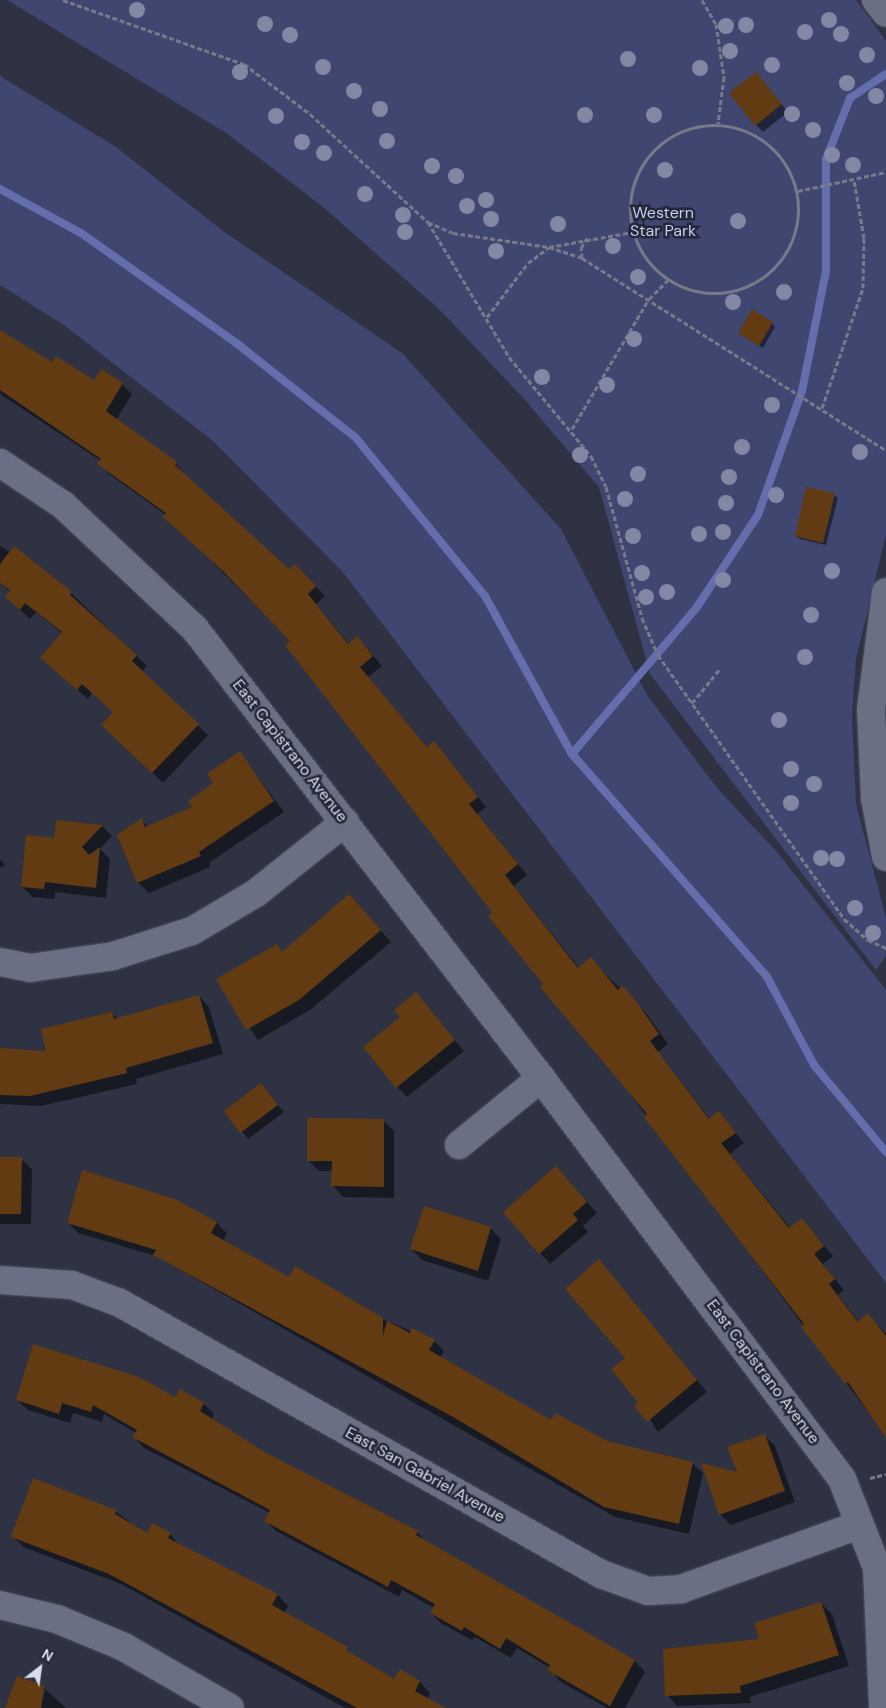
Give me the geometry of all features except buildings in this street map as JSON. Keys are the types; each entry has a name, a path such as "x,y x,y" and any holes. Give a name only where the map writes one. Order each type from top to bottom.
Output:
{"street":[{"path":"876,0 886,13"},
{"name":"East Capistrano Avenue","path":"0,463 63,505 195,629 541,1078 842,1479 877,1568 883,1708"},
{"path":"884,844 871,709 886,592"},
{"path":"0,962 30,968 112,956 192,931 256,893 345,822"},
{"path":"459,1145 541,1078"},
{"name":"East San Gabriel Avenue","path":"0,1280 72,1285 120,1302 601,1574 648,1591 681,1589 859,1525"},
{"path":"0,1605 57,1619 124,1647 230,1708"}],"path":[{"path":"64,0 244,64 310,114 428,222 522,374 572,429 606,487 642,618 658,655 844,919 868,940 886,948"},
{"path":"702,0 716,24 724,77 718,124"},
{"path":"718,124 740,128 766,142 790,170 798,191 799,216 794,240 781,262 763,279 740,290 716,294 691,291 668,280 641,251 633,232 633,189 648,156 667,138 691,127 718,124"},
{"path":"798,191 886,172"},
{"path":"822,408 852,330 863,288 864,238 854,180"},
{"path":"428,222 454,233 549,247 582,258 886,450"},
{"path":"487,317 528,263 549,247 587,238 633,232"},
{"path":"582,258 581,248 587,238"},
{"path":"572,429 649,299 668,280"},
{"path":"692,704 719,670"}],"green space":[{"name":"Western Star Park","path":"7,0 856,0 886,41 886,534 856,659 852,715 856,804 886,918 886,956 876,970 650,674 599,487 525,400 440,310 322,206 226,133"},
{"path":"0,76 116,147 223,231 402,353 561,529 647,695 717,788 777,852 886,990 886,1283 342,571 213,441 64,325 0,285"}],"waterway":[{"path":"572,754 697,607 758,515 802,391 826,271 826,159 850,98 886,74"},
{"path":"0,189 81,233 235,342 356,438 485,596 572,754 767,977 814,1065 886,1152"}]}
